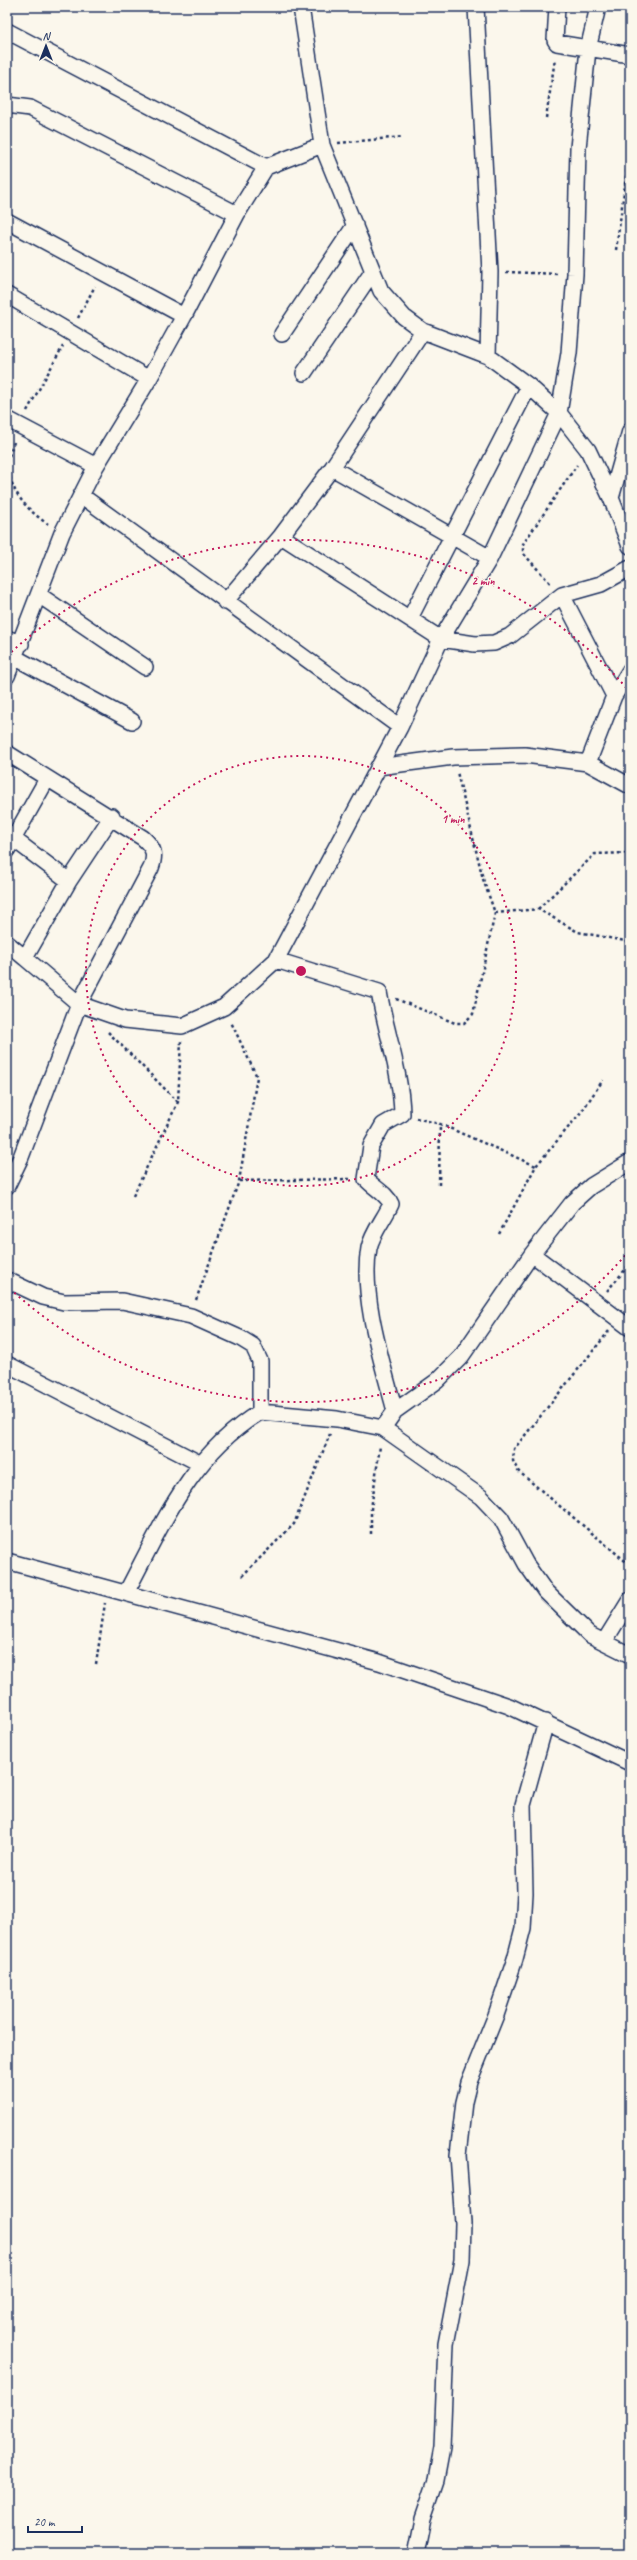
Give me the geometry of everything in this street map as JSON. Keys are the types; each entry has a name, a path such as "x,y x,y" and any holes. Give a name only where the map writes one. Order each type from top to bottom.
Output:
{"street":[{"path":"301,7 322,145 373,271 386,296 404,317 423,330 488,356 529,386 559,413 588,450 611,498 630,546"},
{"path":"476,7 490,272 488,356"},
{"path":"556,7 555,40 557,43 630,55"},
{"path":"7,943 79,1004 125,1020 182,1026 224,1007 276,960 400,727 441,639 490,558 559,413 569,353 575,274 578,148 588,49 598,7"},
{"path":"7,31 266,167"},
{"path":"7,104 30,108 237,214"},
{"path":"7,676 18,651 62,533 96,466 149,379 184,316 237,214 266,167 322,145"},
{"path":"7,221 101,274 184,316"},
{"path":"282,334 355,225"},
{"path":"304,373 373,271"},
{"path":"7,296 71,331 149,379"},
{"path":"225,602 281,536 332,468 423,330"},
{"path":"410,618 454,536 529,386"},
{"path":"13,422 96,466"},
{"path":"611,498 630,431"},
{"path":"332,468 454,536 490,558"},
{"path":"82,496 225,602 400,727"},
{"path":"281,536 441,639 475,644 494,643 510,636 562,595 601,584 630,568"},
{"path":"39,595 145,667"},
{"path":"562,595 614,696"},
{"path":"7,638 18,651 132,721"},
{"path":"588,763 614,696 630,670"},
{"path":"7,753 47,779 112,816 152,846 155,856 151,868 79,1004 21,1157 7,1186"},
{"path":"378,767 454,757 525,755 588,763 630,786"},
{"path":"47,779 9,841 69,881"},
{"path":"24,958 69,881 112,816"},
{"path":"276,960 379,992 385,1027 399,1072 402,1114 383,1125 371,1146 366,1179 376,1190 388,1197 391,1204 369,1246 367,1266 370,1301 381,1358 395,1411"},
{"path":"383,1428 395,1411 437,1381 461,1357 532,1254 572,1203 591,1186 630,1162"},
{"path":"532,1254 624,1324"},
{"path":"7,1280 43,1297 64,1302 122,1301 191,1316 253,1346 260,1361 260,1412"},
{"path":"7,1364 201,1464"},
{"path":"126,1593 175,1500 201,1464 225,1436 260,1412 337,1419 383,1428 481,1497 502,1518 526,1564 545,1591 590,1635 630,1655"},
{"path":"7,1561 379,1662 510,1706 630,1763"},
{"path":"604,1642 630,1600"},
{"path":"416,2553 442,2448 446,2344 462,2260 463,2223 458,2155 464,2102 470,2082 496,2016 523,1928 526,1893 523,1805 546,1722"}],"path":[{"path":"546,118 557,43"},
{"path":"322,145 402,136"},
{"path":"616,250 630,148"},
{"path":"490,272 575,274"},
{"path":"62,533 28,511 14,488 8,464 13,422 71,331 101,274"},
{"path":"562,595 529,561 523,553 523,544 588,450"},
{"path":"379,992 455,1024 464,1023 473,1014 495,913 483,879 454,757"},
{"path":"538,909 595,854 630,853"},
{"path":"495,913 538,909 578,932 630,942"},
{"path":"191,1316 239,1181 257,1077 224,1007"},
{"path":"133,1196 178,1102 182,1026"},
{"path":"106,1031 178,1102"},
{"path":"499,1234 536,1166 582,1111 603,1080"},
{"path":"402,1114 440,1124 536,1166"},
{"path":"438,1185 440,1124"},
{"path":"239,1181 366,1179"},
{"path":"596,1302 630,1264"},
{"path":"624,1324 514,1449 513,1461 518,1471 630,1565"},
{"path":"242,1576 294,1524 337,1419"},
{"path":"371,1534 371,1509 383,1428"},
{"path":"96,1664 108,1588"}]}
